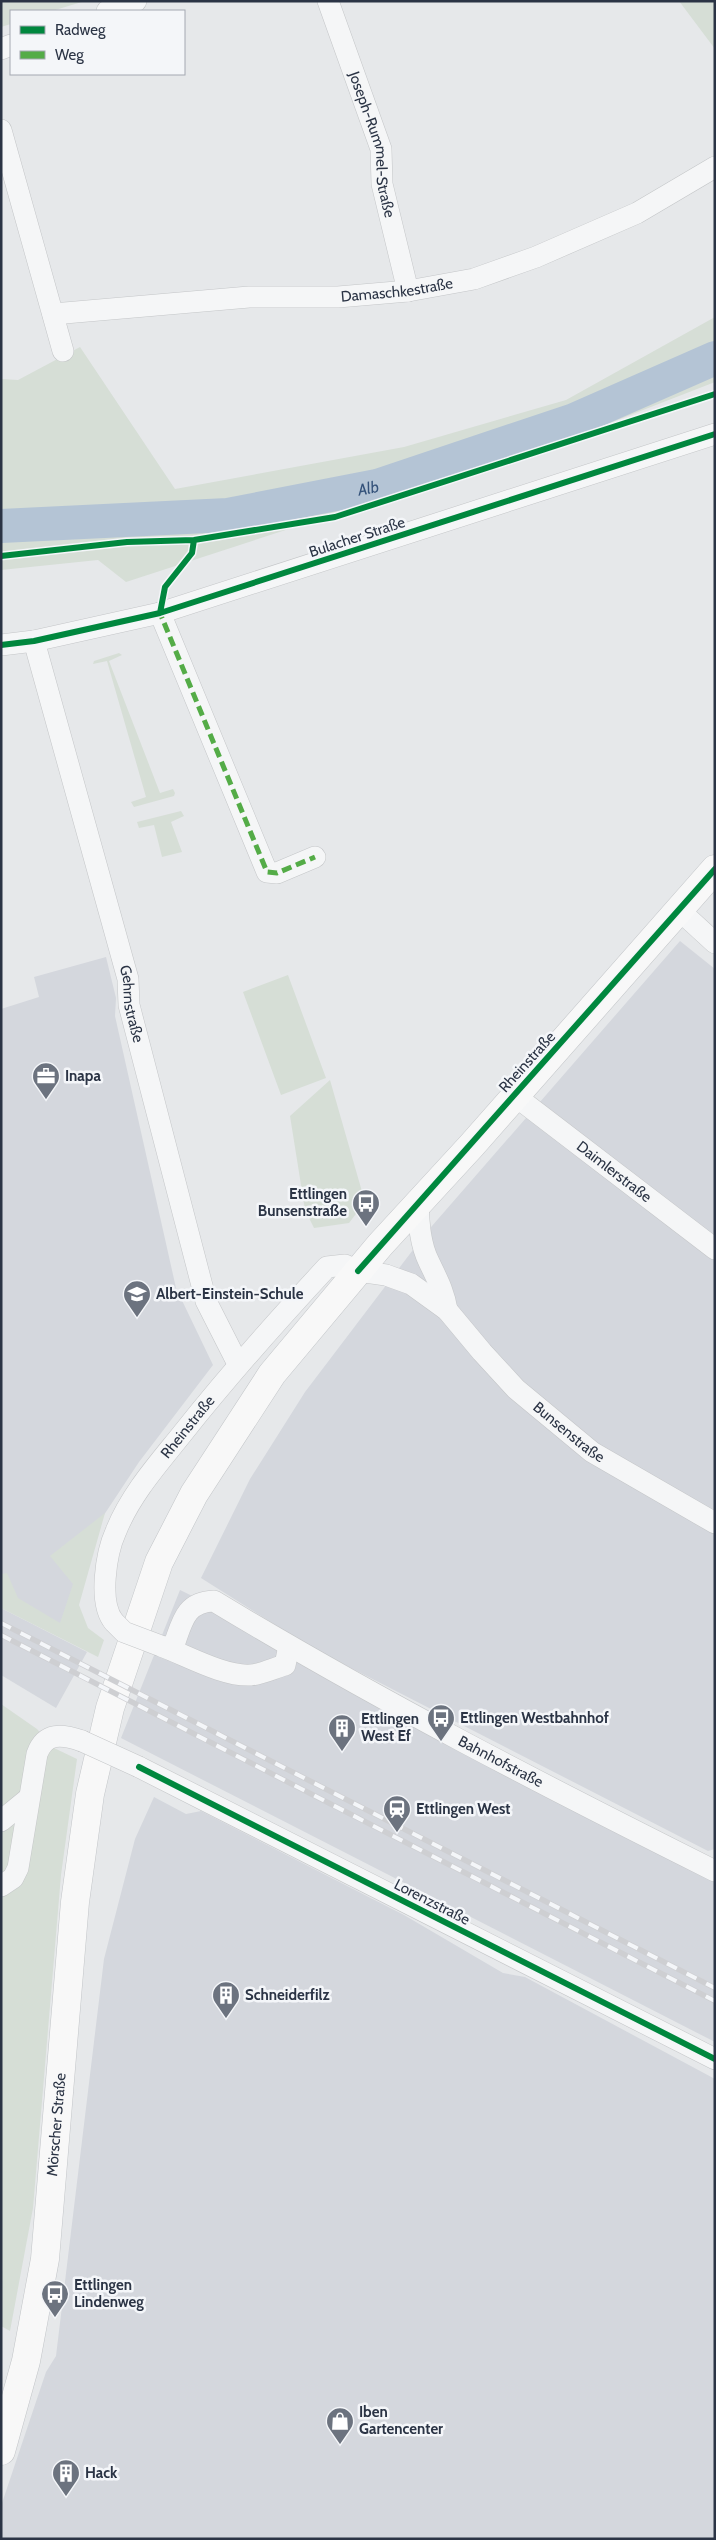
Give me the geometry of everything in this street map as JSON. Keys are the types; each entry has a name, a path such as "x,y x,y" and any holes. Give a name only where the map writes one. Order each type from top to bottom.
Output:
{"main road":[{"name":"Rheinstraße","path":"90,1794 110,1708 158,1562 194,1494 272,1374 358,1270 715,869"},
{"name":"Mörscher Straße","path":"1,2451 26,2361 45,2259 76,1902 90,1794"}],"street":[{"path":"110,10 136,1"},
{"name":"Joseph-Rummel-Straße","path":"328,1 381,149 382,184 408,291"},
{"path":"1,130 63,351"},
{"name":"Damaschkestraße","path":"53,314 249,297 338,297 408,291 474,279 536,257 637,213 715,167"},
{"name":"Bulacher Straße","path":"1,645 34,640 160,613 715,434"},
{"path":"160,613 267,872 277,872 315,857"},
{"name":"Gehrnstraße","path":"34,640 128,979 129,1005 206,1301 238,1364"},
{"path":"679,910 715,943"},
{"name":"Daimlerstraße","path":"514,1095 715,1249"},
{"name":"Bunsenstraße","path":"418,1204 419,1231 429,1262 444,1291 448,1310"},
{"name":"Rheinstraße","path":"166,1648 124,1632 114,1622 106,1606 105,1589 115,1531 141,1485 238,1364 327,1268 345,1265 358,1270"},
{"name":"Bunsenstraße","path":"358,1270 399,1278 411,1284 448,1310 482,1352 516,1389 592,1452 715,1523"},
{"name":"Bahnhofstraße","path":"166,1648 190,1608 200,1602 214,1601 289,1646 526,1774 715,1871"},
{"path":"166,1648 229,1672 253,1675 285,1665 289,1646"},
{"name":"Lorenzstraße","path":"1,1886 13,1878 18,1868 36,1754 40,1744 47,1738 58,1735 82,1741 139,1767 715,2059"},
{"path":"1,1822 29,1798"}],"shaded area":[{"path":"1,1 85,1 55,10 10,10 10,24 1,27"},
{"path":"679,1 715,1 715,49"},
{"path":"715,317 715,382 584,433 126,582 98,560 1,570 1,379 18,380 80,347 175,489 404,447 566,400"},
{"path":"119,653 122,655 109,661 160,793 173,789 175,793 174,796 134,807 131,802 146,797 107,661 93,664 94,661"},
{"path":"181,811 184,816 171,822 182,852 162,857 154,825 139,828 137,822"},
{"path":"680,941 715,969 715,1849 708,1851 312,1648 201,1578 250,1479 305,1392 425,1234"},
{"path":"106,957 116,998 115,1016 176,1288 213,1365 139,1462 96,1527 62,1628 1,1596 1,1009 39,997 34,977"},
{"path":"288,975 326,1078 281,1095 243,992"},
{"path":"330,1080 365,1202 349,1223 314,1228 305,1210 290,1116"},
{"path":"105,1513 79,1605 88,1628 104,1640 98,1657 1,1608 1,1574 7,1573 18,1598 60,1623 73,1584 50,1556"},
{"path":"180,1590 318,1657 715,1875 715,2042 121,1738"},
{"path":"1,1608 87,1652 56,1708 1,1675"},
{"path":"1,1704 37,1729 54,1748 77,1759 61,1875 33,2208 10,2331 1,2326"},
{"path":"154,1797 186,1814 201,1811 404,1915 503,1973 525,1977 715,2079 715,2539 1,2539 1,2506 46,2372 56,2356 104,1959 135,1839"}],"waterway":[{"name":"Alb","path":"1,526 228,515 377,486 574,420 715,358"}],"railway":[{"path":"1,1623 715,1988"},
{"path":"1,1635 715,2001"}],"marked path":[{"path":"161,609 160,613 267,872 277,873 315,857"}],"cycle path":[{"path":"1,556 127,542 194,540 335,517 715,394"},
{"path":"1,645 34,641 160,613 715,434"},
{"path":"160,613 165,587 192,553 194,540"},
{"path":"358,1271 715,869"},
{"path":"139,1767 715,2059"}],"place":[{"name":"Inapa","path":"46,1100"},
{"name":"Ettlingen Bunsenstraße","path":"366,1227"},
{"name":"Albert-Einstein-Schule","path":"137,1318"},
{"name":"Ettlingen Westbahnhof","path":"441,1742"},
{"name":"Ettlingen West Ef","path":"342,1752"},
{"name":"Ettlingen West","path":"397,1833"},
{"name":"Schneiderfilz","path":"226,2019"},
{"name":"Ettlingen Lindenweg","path":"55,2318"},
{"name":"Iben Gartencenter","path":"340,2445"},
{"name":"Hack","path":"66,2497"}]}
